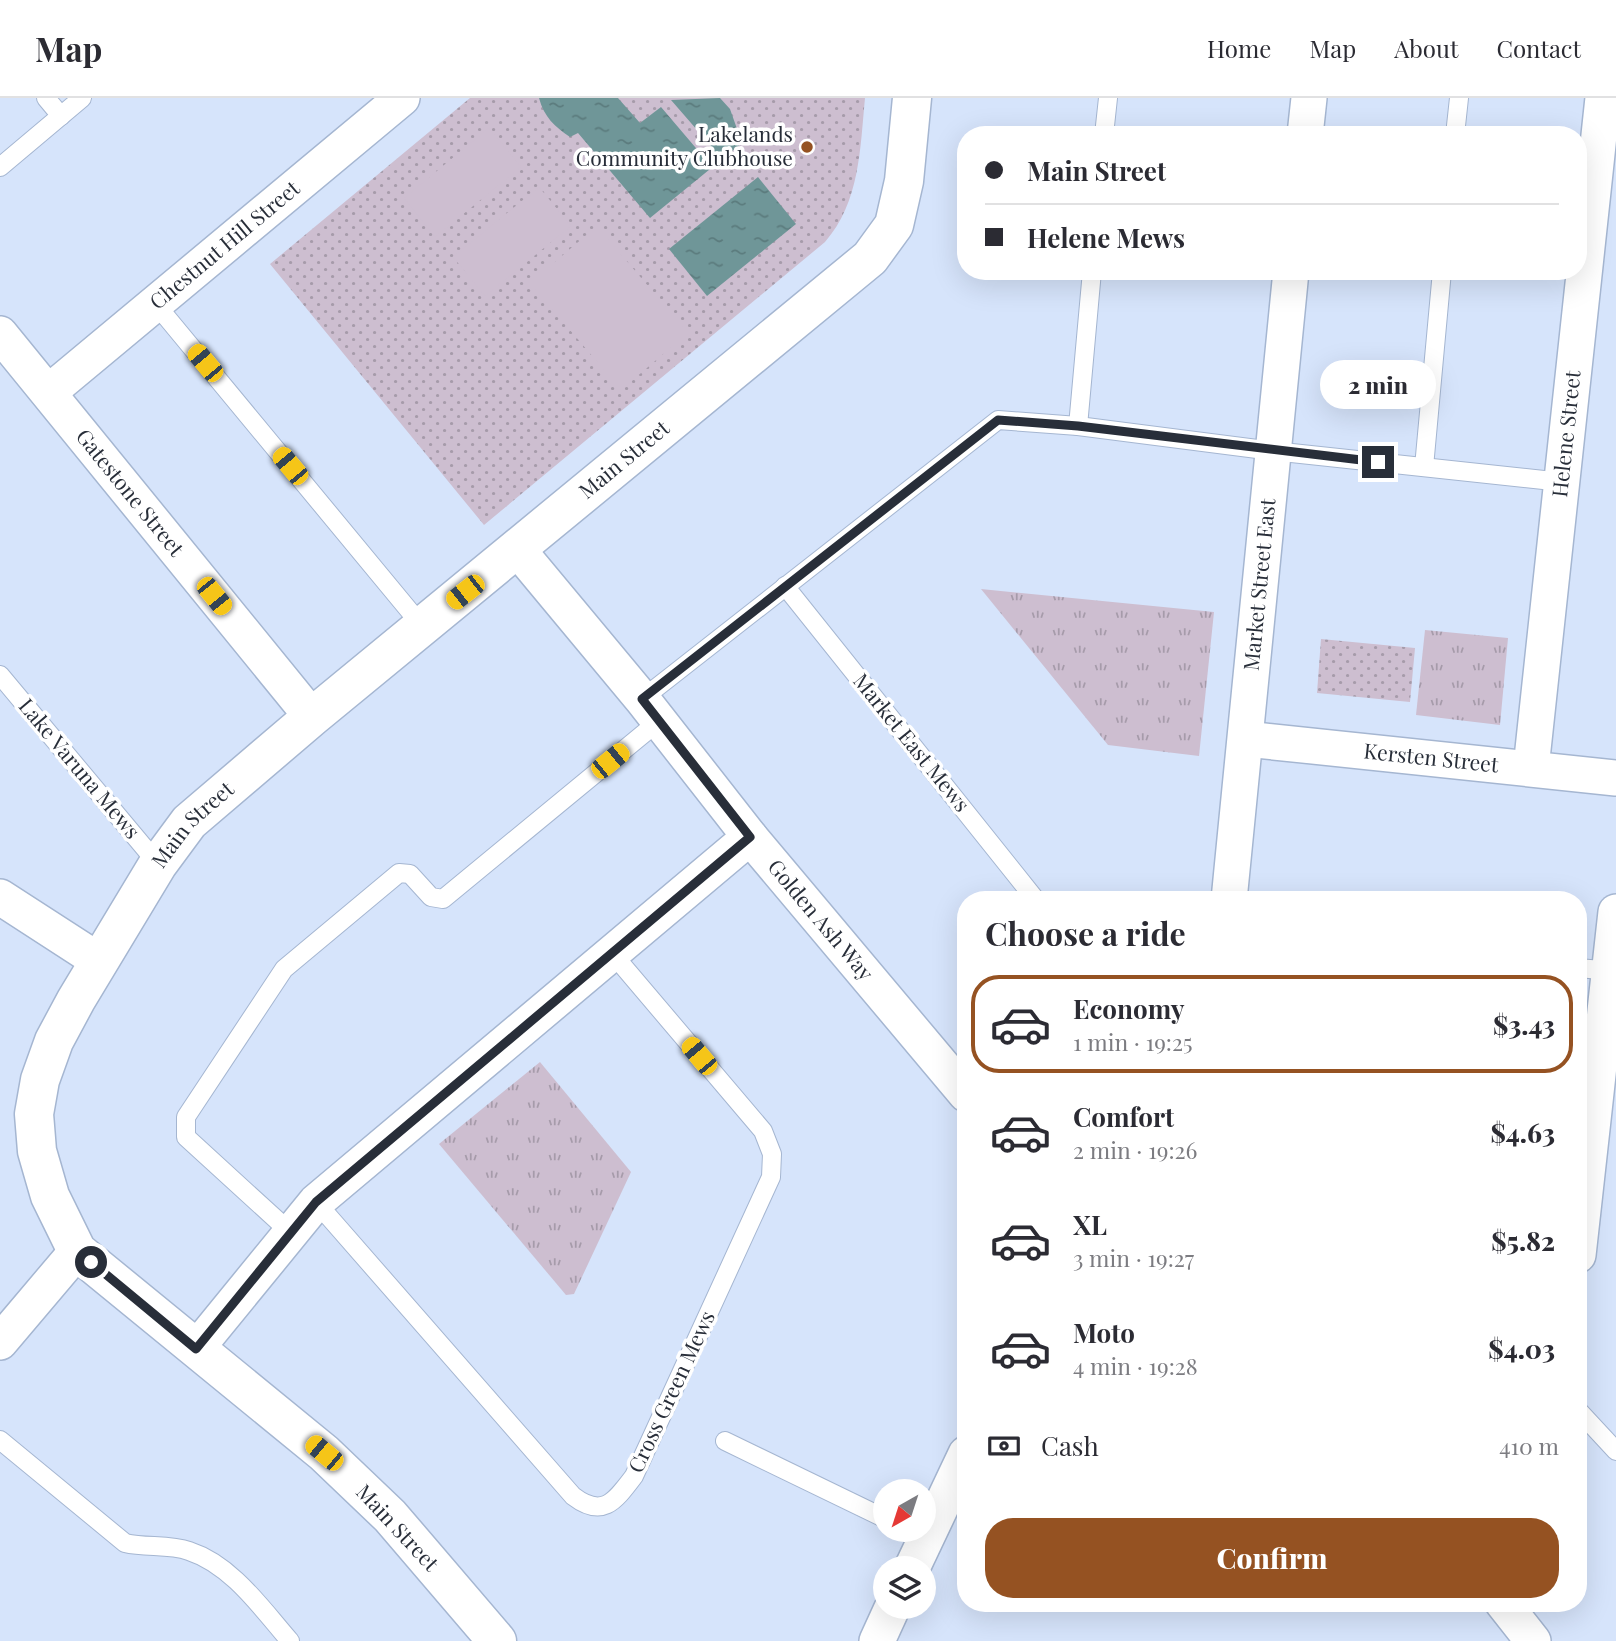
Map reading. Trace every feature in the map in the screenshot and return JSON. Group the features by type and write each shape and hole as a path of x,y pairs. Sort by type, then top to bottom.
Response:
{"street":[{"name":"Chestnut Hill Street","path":"49,392 402,98"},
{"name":"Main Street","path":"497,1641 390,1516 324,1453 77,1251 50,1196 37,1152 34,1114 40,1080 54,1041 99,961 158,864 189,822 422,625 518,550 702,393 870,258 894,225 904,181 912,98"},
{"path":"1306,126 1309,98"},
{"name":"Helene Street","path":"1587,248 1603,98"},
{"name":"Market Street East","path":"1230,891 1290,280"},
{"name":"Helene Street","path":"1531,768 1584,280"},
{"name":"Gatestone Street","path":"0,334 312,717"},
{"name":"Golden Ash Way","path":"518,550 750,837 957,1083"},
{"name":"Kersten Street","path":"1246,739 1616,778"},
{"path":"196,1349 316,1202 750,837"},
{"path":"0,897 99,961"},
{"path":"1587,1148 1602,970 1616,912"},
{"path":"0,1342 77,1251"},
{"path":"915,1545 957,1470"},
{"path":"1510,1612 1533,1641"},
{"path":"877,1641 887,1619"}],"lane":[{"path":"46,98 61,116"},
{"path":"0,167 82,98"},
{"path":"1105,126 1108,98"},
{"path":"1456,126 1459,98"},
{"path":"1078,426 1091,280"},
{"path":"1424,467 1441,280"},
{"path":"155,302 422,625"},
{"path":"290,1232 186,1137 186,1118 284,969 399,873 410,874 430,897 443,899 785,586 998,420 1078,426 1273,451 1562,482"},
{"name":"Market East Mews","path":"785,586 1029,891"},
{"name":"Lake Varuna Mews","path":"0,675 158,864"},
{"name":"Cross Green Mews","path":"316,1202 573,1496 587,1507 602,1507 620,1494 634,1476 771,1177 772,1154 763,1131 612,953"},
{"path":"1587,1420 1616,1451"},
{"path":"0,1440 125,1543 188,1550 215,1563 249,1594 290,1641"},
{"path":"725,1441 873,1513"}],"green space":[{"path":"470,98 865,98 852,192 837,226 825,242 484,525 270,264"},
{"path":"489,128 521,167 435,237 404,198"},
{"path":"539,187 571,226 485,296 453,257"},
{"path":"597,226 688,333 621,390 530,283"},
{"path":"981,589 1214,612 1199,756 1108,745"},
{"path":"1425,630 1508,638 1500,725 1416,715"},
{"path":"1321,639 1415,648 1410,702 1317,693"},
{"path":"540,1062 631,1172 574,1294 566,1295 439,1144"}],"water":[{"path":"539,98 618,98 640,123 661,107 701,154 711,146 671,100 720,98 730,109 742,143 650,218 578,133 570,137 551,121"},
{"path":"758,177 796,224 707,296 669,249"}],"place":[{"name":"Lakelands Community Clubhouse","path":"807,147"}],"route":[{"path":"91,1262 196,1349 316,1202 750,837 642,699 998,420 1078,426 1378,462"}]}
